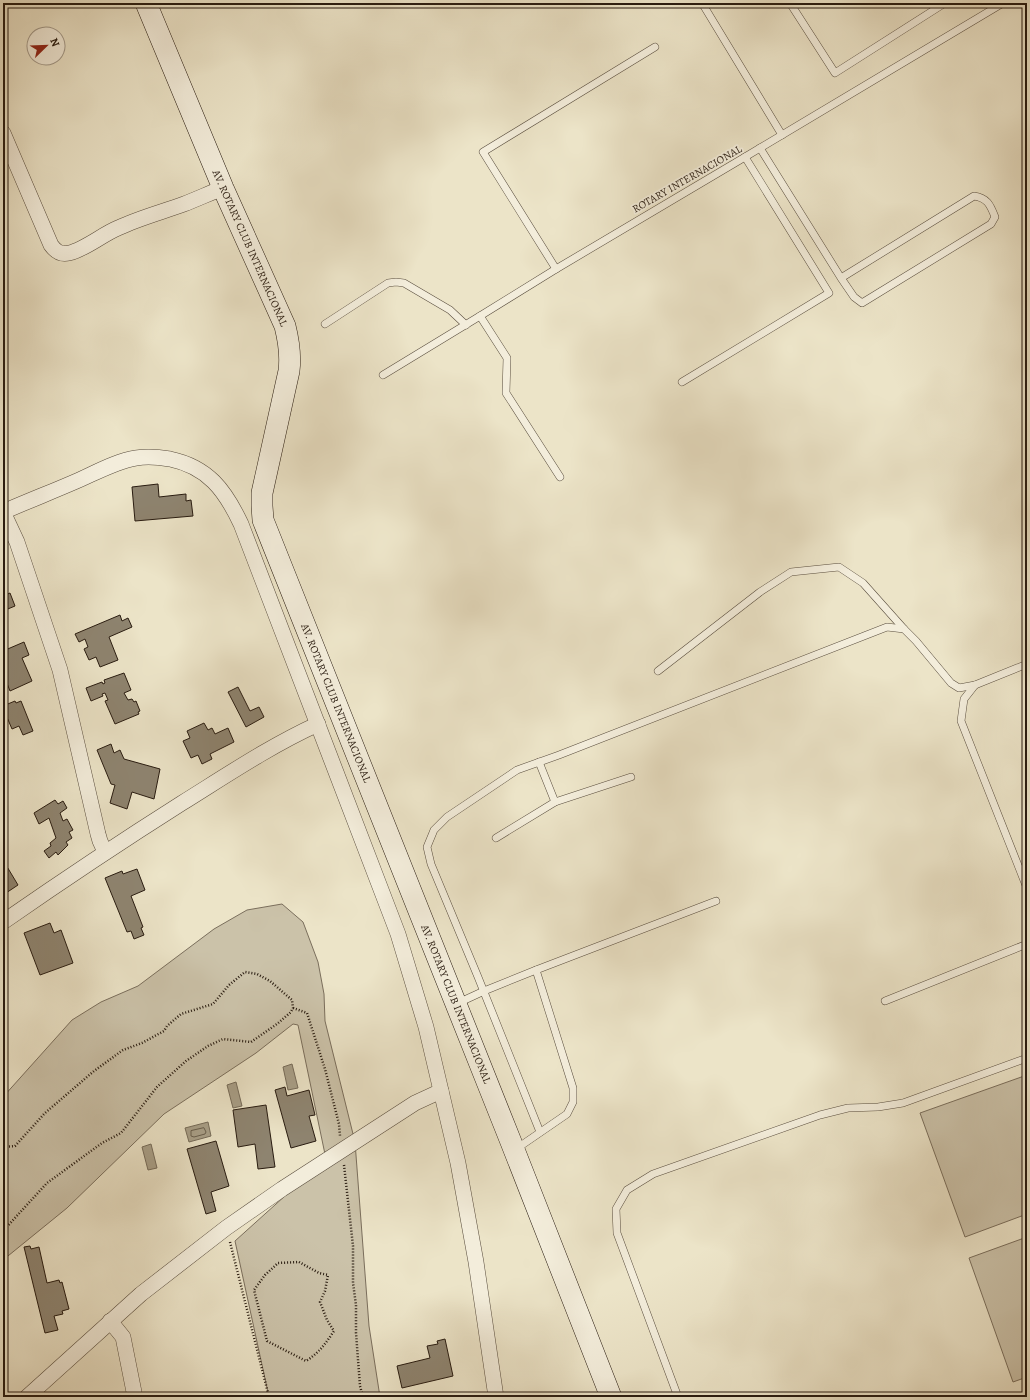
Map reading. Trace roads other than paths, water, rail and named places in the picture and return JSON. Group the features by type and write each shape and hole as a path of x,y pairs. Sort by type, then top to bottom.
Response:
{"main road":[{"name":"AV. ROTARY CLUB INTERNACIONAL","path":"146,3 223,188 285,326 289,340 291,355 289,371 262,493 263,520 611,1397"}],"street":[{"path":"3,133 52,245 59,253 69,253 79,250 124,225 185,204 223,188"},
{"path":"105,852 100,841 60,670 17,542 3,512 113,465 135,458 154,456 191,465 212,479 223,491 233,506 398,934 426,1027 458,1163 469,1220 496,1397"},
{"path":"3,922 105,852 240,766 318,724"},
{"path":"27,1397 147,1289 226,1228 282,1189 415,1103 441,1092"},
{"path":"110,1321 122,1337 135,1397"}],"lane":[{"path":"702,3 782,135"},
{"path":"790,3 835,73 945,3"},
{"name":"ROTARY INTERNACIONAL","path":"383,375 556,269 1003,3"},
{"path":"556,269 482,152 655,47"},
{"path":"760,148 841,278 854,298 862,303 991,224 994,217 992,210 988,202 982,197 974,196 841,278"},
{"path":"682,382 829,293 745,157"},
{"path":"325,324 388,283 396,282 404,283 450,310 466,325"},
{"path":"480,316 507,358 506,393 560,477"},
{"path":"658,671 760,592 791,572 839,567 863,582 916,641 951,684 959,688 975,685 1027,664"},
{"path":"540,1132 484,991 431,864 427,848 434,830 447,817 517,770 887,627 904,629"},
{"path":"975,685 964,699 961,721 1027,888"},
{"path":"539,762 555,802"},
{"path":"496,838 555,802 631,777"},
{"path":"456,1004 536,970 716,901"},
{"path":"885,1001 1027,944"},
{"path":"514,1150 567,1114 573,1102 573,1088 536,970"},
{"path":"678,1397 617,1233 616,1209 627,1190 652,1174 820,1115 848,1108 878,1107 903,1102 1027,1058"}],"water":[{"path":"292,1064 298,1088 288,1090 283,1067"},
{"path":"236,1082 242,1106 233,1108 227,1085"},
{"path":"208,1122 211,1136 189,1142 185,1128"},
{"path":"151,1144 157,1168 148,1170 142,1147"}]}
